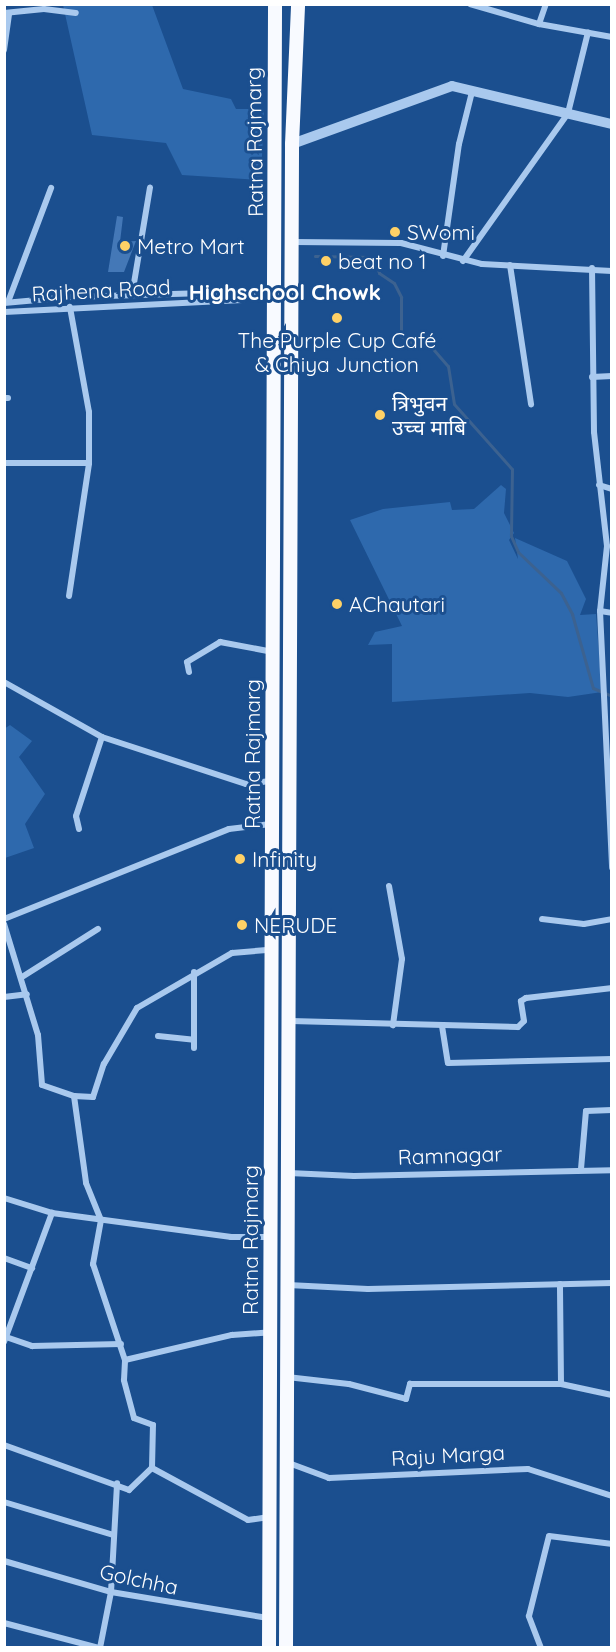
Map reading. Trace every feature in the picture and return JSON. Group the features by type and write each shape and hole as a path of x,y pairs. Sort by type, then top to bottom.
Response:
{"highway":[{"name":"Ratna Rajmarg","path":"268,1647 272,1332 270,950 274,652 274,4"},
{"name":"Ratna Rajmarg","path":"286,1647 291,1021 294,242 292,144 298,4"}],"street":[{"path":"470,4 539,24 612,37"},
{"path":"539,24 546,4"},
{"path":"4,50 7,13 52,7 75,13"},
{"path":"463,261 568,113 588,32"},
{"path":"292,144 452,86 612,124"},
{"path":"443,256 459,144 472,92"},
{"path":"132,295 150,187"},
{"path":"6,303 51,188"},
{"path":"294,242 401,243 463,261 612,271"},
{"path":"510,265 531,404"},
{"path":"592,268 592,377 599,485 607,546 600,611 612,868"},
{"name":"Rajhena Road","path":"6,303 36,299 132,295 241,296"},
{"path":"143,295 143,303"},
{"path":"241,296 274,296"},
{"name":"Rajhena Road","path":"4,312 36,308 241,296"},
{"path":"36,299 36,308"},
{"path":"69,597 89,463 89,412 70,307"},
{"path":"592,377 612,376"},
{"path":"4,464 89,463"},
{"path":"599,485 612,489"},
{"path":"600,611 612,613"},
{"path":"189,672 187,662 220,642 274,652"},
{"path":"4,682 102,737 246,784 273,781"},
{"path":"79,830 76,816 102,737"},
{"path":"4,919 229,829 272,824"},
{"path":"389,886 402,959 393,1025"},
{"path":"542,919 584,924 612,919"},
{"path":"4,924 27,994 42,1085 74,1096 93,1097 104,1064 137,1008 194,972 232,953 270,950"},
{"path":"22,977 98,929"},
{"path":"194,972 194,1048"},
{"path":"291,1021 518,1027 524,1021 521,1001 612,988"},
{"path":"4,997 27,994"},
{"path":"442,1026 448,1063 612,1059"},
{"path":"158,1036 194,1040"},
{"path":"4,1445 117,1482 129,1490 152,1468 153,1425 134,1418 124,1380 125,1360 121,1344 93,1264 101,1220 86,1183 74,1096"},
{"path":"581,1169 586,1111 612,1110"},
{"name":"Ramnagar","path":"290,1173 354,1176 612,1170"},
{"path":"4,1198 52,1213 231,1237 270,1237"},
{"path":"52,1213 5,1340 33,1346 121,1344"},
{"path":"4,1258 32,1268"},
{"path":"288,1285 368,1289 612,1283"},
{"path":"560,1284 561,1384"},
{"path":"125,1360 232,1335 272,1332"},
{"path":"287,1377 349,1384 406,1399 410,1384 561,1384 612,1395"},
{"name":"Raju Marga","path":"286,1462 329,1478 528,1468 612,1496"},
{"path":"152,1468 248,1520 269,1518"},
{"path":"4,1623 99,1647 111,1592 117,1482"},
{"path":"4,1502 113,1535"},
{"path":"541,1647 529,1616 549,1536 612,1544"},
{"name":"Golchha","path":"4,1561 111,1592 268,1618"}],"shaded area":[{"path":"63,5 152,5 183,89 231,99 236,109 264,109 261,180 182,175 166,143 92,135"},
{"path":"501,485 506,489 504,513 514,533 509,540 518,559 515,538 567,561 586,599 580,615 596,614 602,692 568,697 530,693 392,702 392,644 368,645 375,632 402,626 350,520 383,509 450,502 452,510 474,509"},
{"path":"10,725 32,741 19,757 45,794 25,824 34,848 5,858 4,729"}],"building":[{"name":"Metro Mart","path":"117,216 123,217 120,242 136,241 124,272 108,272"}],"waterway":[{"path":"315,256 373,257 379,273 394,283 401,297 401,336 412,343 427,342 448,366 454,404 512,469 511,536 518,552 561,593 572,614 593,688 612,696"}],"place":[{"name":"SWomi","path":"395,232"},
{"name":"Metro Mart","path":"125,246"},
{"name":"beat no 1","path":"326,261"},
{"name":"The Purple Cup Café & Chiya Junction","path":"337,318"},
{"name":"त्रिभुवन उच्च माबि","path":"380,415"},
{"name":"AChautari","path":"337,604"},
{"name":"Infinity","path":"240,859"},
{"name":"NERUDE","path":"242,925"}],"district":[{"name":"Highschool Chowk","path":"285,293"}]}
